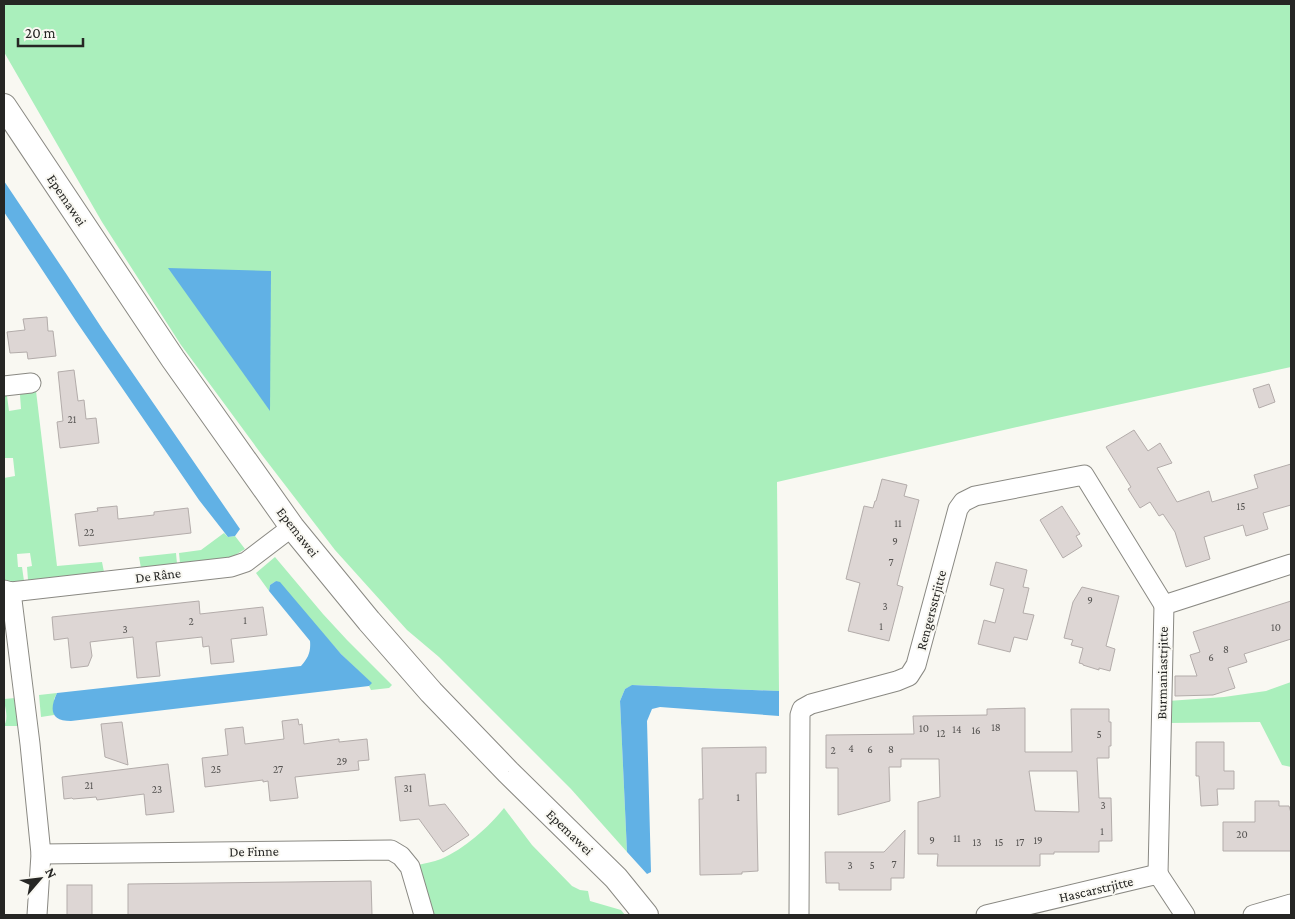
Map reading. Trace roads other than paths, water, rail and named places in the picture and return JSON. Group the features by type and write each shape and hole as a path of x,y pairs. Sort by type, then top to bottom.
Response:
{"street":[{"name":"Epemawei","path":"4,106 173,359 292,527 369,622 431,692 508,772 616,878 646,915"},
{"path":"4,386 31,383"},
{"name":"Rengersstrjitte","path":"799,915 800,715 802,709 811,704 897,681 909,676 916,665 958,509 963,502 975,496 1084,475 1164,605"},
{"name":"De Râne","path":"41,854 26,709 8,591 231,567 246,562 292,527"},
{"path":"1164,605 1291,564"},
{"name":"Burmaniastrjitte","path":"1158,874 1164,605"},
{"name":"De Finne","path":"41,854 391,850 401,856 410,867 424,915"},
{"path":"37,915 41,854"},
{"path":"1158,874 1185,915"},
{"name":"Hascarstrjitte","path":"986,915 1158,874"},
{"path":"1253,915 1291,904"}],"water":[{"path":"4,181 103,330 240,529 235,536 228,537 199,500 4,212"},
{"path":"168,268 271,271 270,411"},
{"path":"276,581 280,582 341,654 372,683 369,686 71,721 56,717 53,705 57,693 301,666 308,655 310,641 269,591 270,585"},
{"path":"632,685 779,691 779,716 660,707 652,709 647,721 651,872 647,874 627,852 620,701 625,689"}]}
